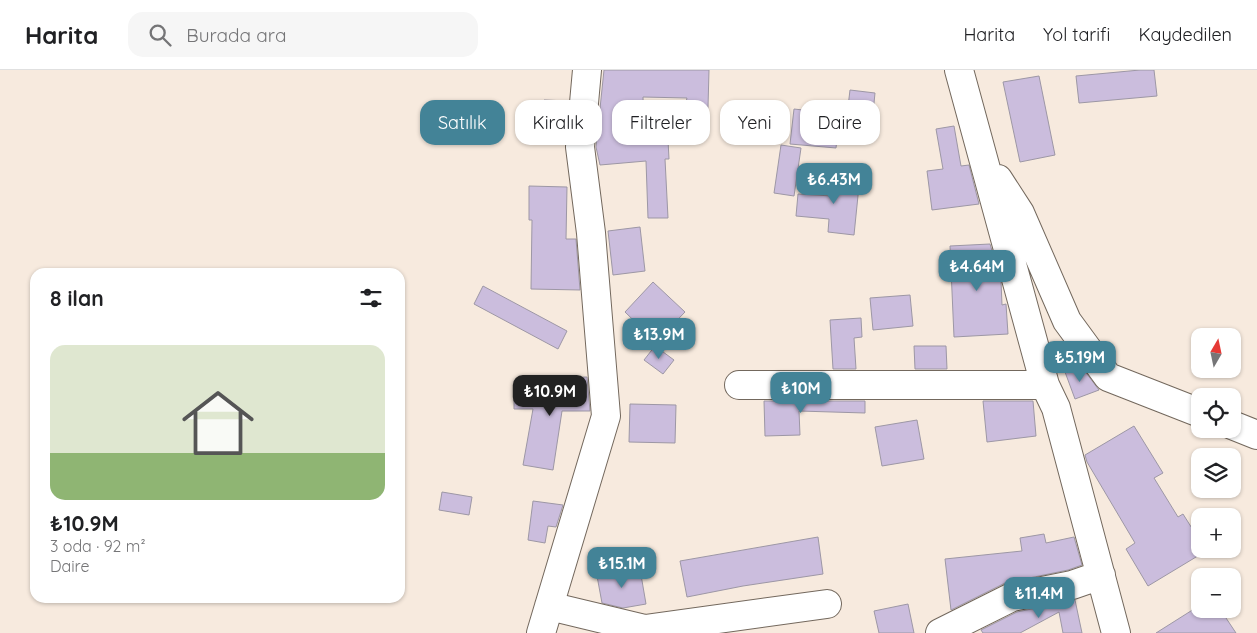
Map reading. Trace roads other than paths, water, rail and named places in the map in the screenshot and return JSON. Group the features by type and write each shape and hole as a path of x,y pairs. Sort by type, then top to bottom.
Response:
{"street":[{"path":"541,633 606,416 591,233 580,147 587,70"},
{"path":"959,70 1045,385 1056,408 1116,633"},
{"path":"983,154 1020,213 1067,321 1108,377 1191,409"},
{"path":"739,384 1045,385"},
{"path":"1241,429 1257,435"},
{"path":"940,633 1012,598 1072,585 1101,575"},
{"path":"549,606 645,629 827,604"}]}
